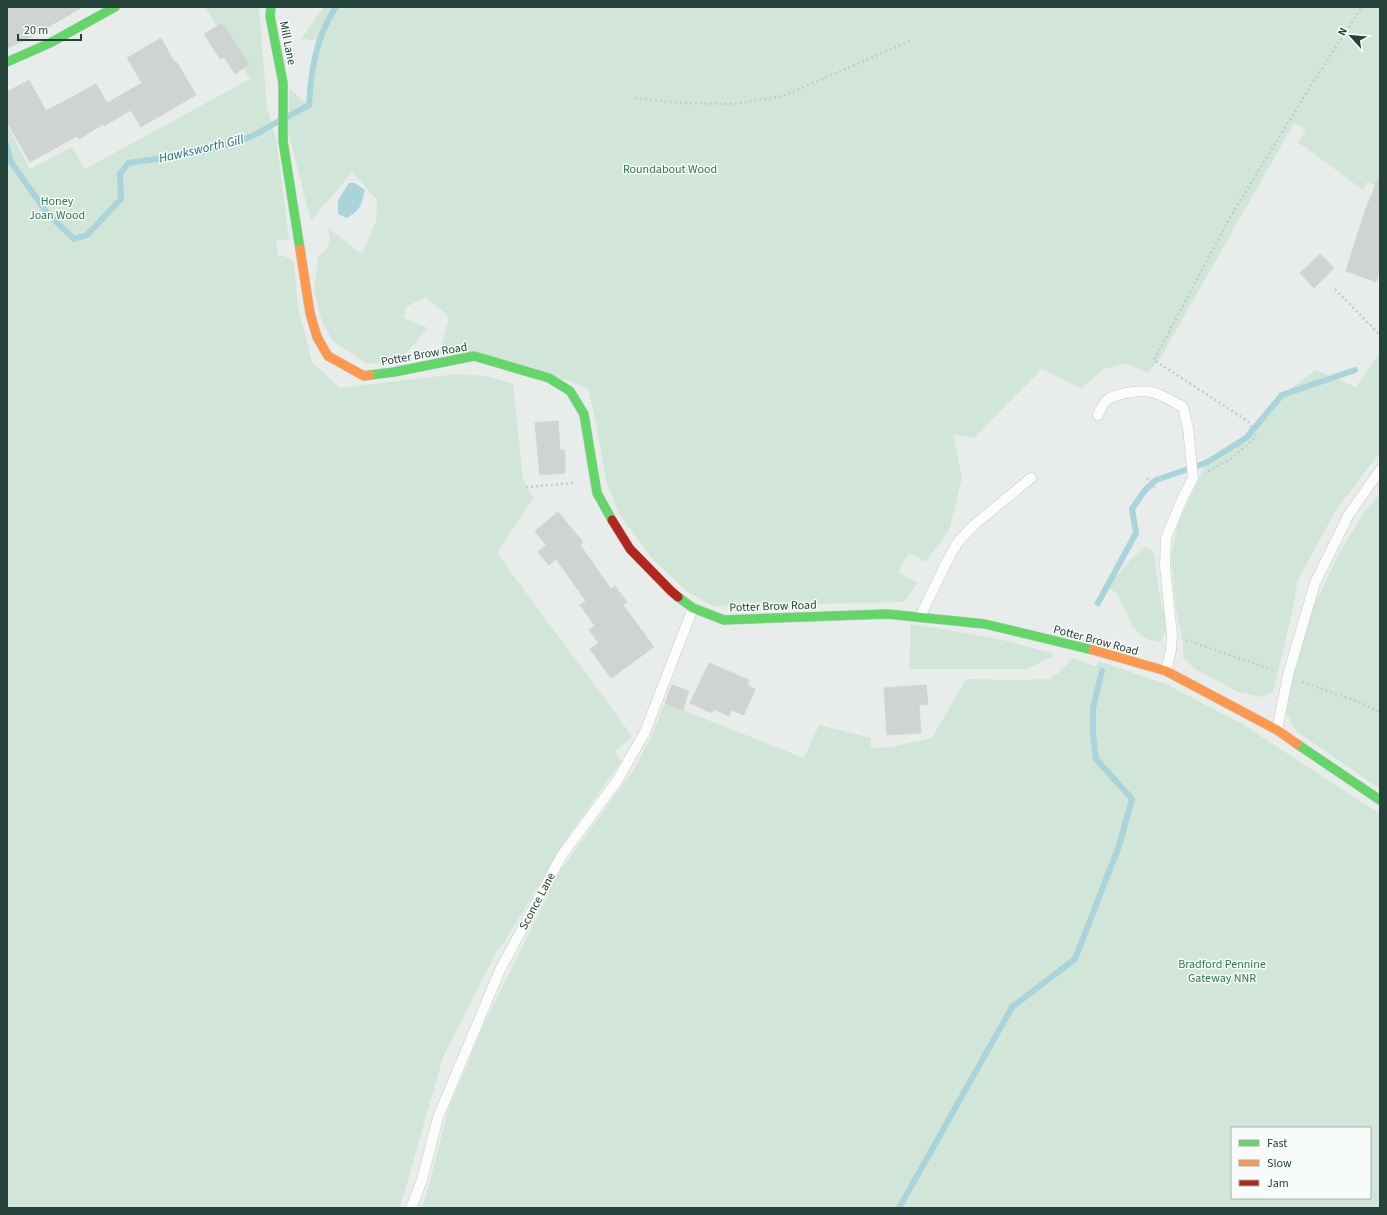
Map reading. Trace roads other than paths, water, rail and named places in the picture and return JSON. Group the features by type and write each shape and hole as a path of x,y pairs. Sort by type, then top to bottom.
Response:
{"street":[{"path":"7,62 50,43 115,7"},
{"name":"Mill Lane","path":"271,7 270,16 283,83 283,141"},
{"name":"Potter Brow Road","path":"283,141 310,313 317,337 328,356 364,376 394,372 474,356 549,378 570,391 584,414 597,493 610,516 630,549 671,591 693,608 724,620 887,614 920,617 985,624 1066,643 1166,671 1277,730 1380,800"}],"lane":[{"path":"1098,415 1105,401 1116,394 1151,392 1163,396 1183,407 1188,428 1193,475 1182,497 1166,538 1165,566 1172,636 1172,650 1166,671"},
{"path":"1277,730 1288,675 1315,583 1348,516 1380,470"},
{"path":"920,617 946,563 958,542 974,525 1031,478"},
{"name":"Sconce Lane","path":"411,1208 422,1180 438,1117 500,970 562,855 617,781 645,732 693,608"}],"water":[{"path":"349,183 355,183 365,190 360,207 347,218 338,214 338,200"}],"waterway":[{"name":"Hawksworth Gill","path":"287,117 309,105 311,79 319,42 329,18 336,7"},
{"name":"Hawksworth Gill","path":"7,146 11,162 47,213 74,239 87,235 121,199 120,174 128,163 207,150 238,142 279,121"},
{"path":"1098,603 1136,533 1132,509 1145,490 1156,480 1206,463 1246,438 1282,395 1355,370"},
{"path":"899,1208 1012,1007 1075,959 1119,846 1132,799 1096,759 1093,735 1093,708 1102,671"}],"park label":[{"name":"Roundabout Wood","path":"670,169"},
{"name":"Honey Joan Wood","path":"57,208"},
{"name":"Bradford Pennine Gateway NNR","path":"1222,971"}]}
